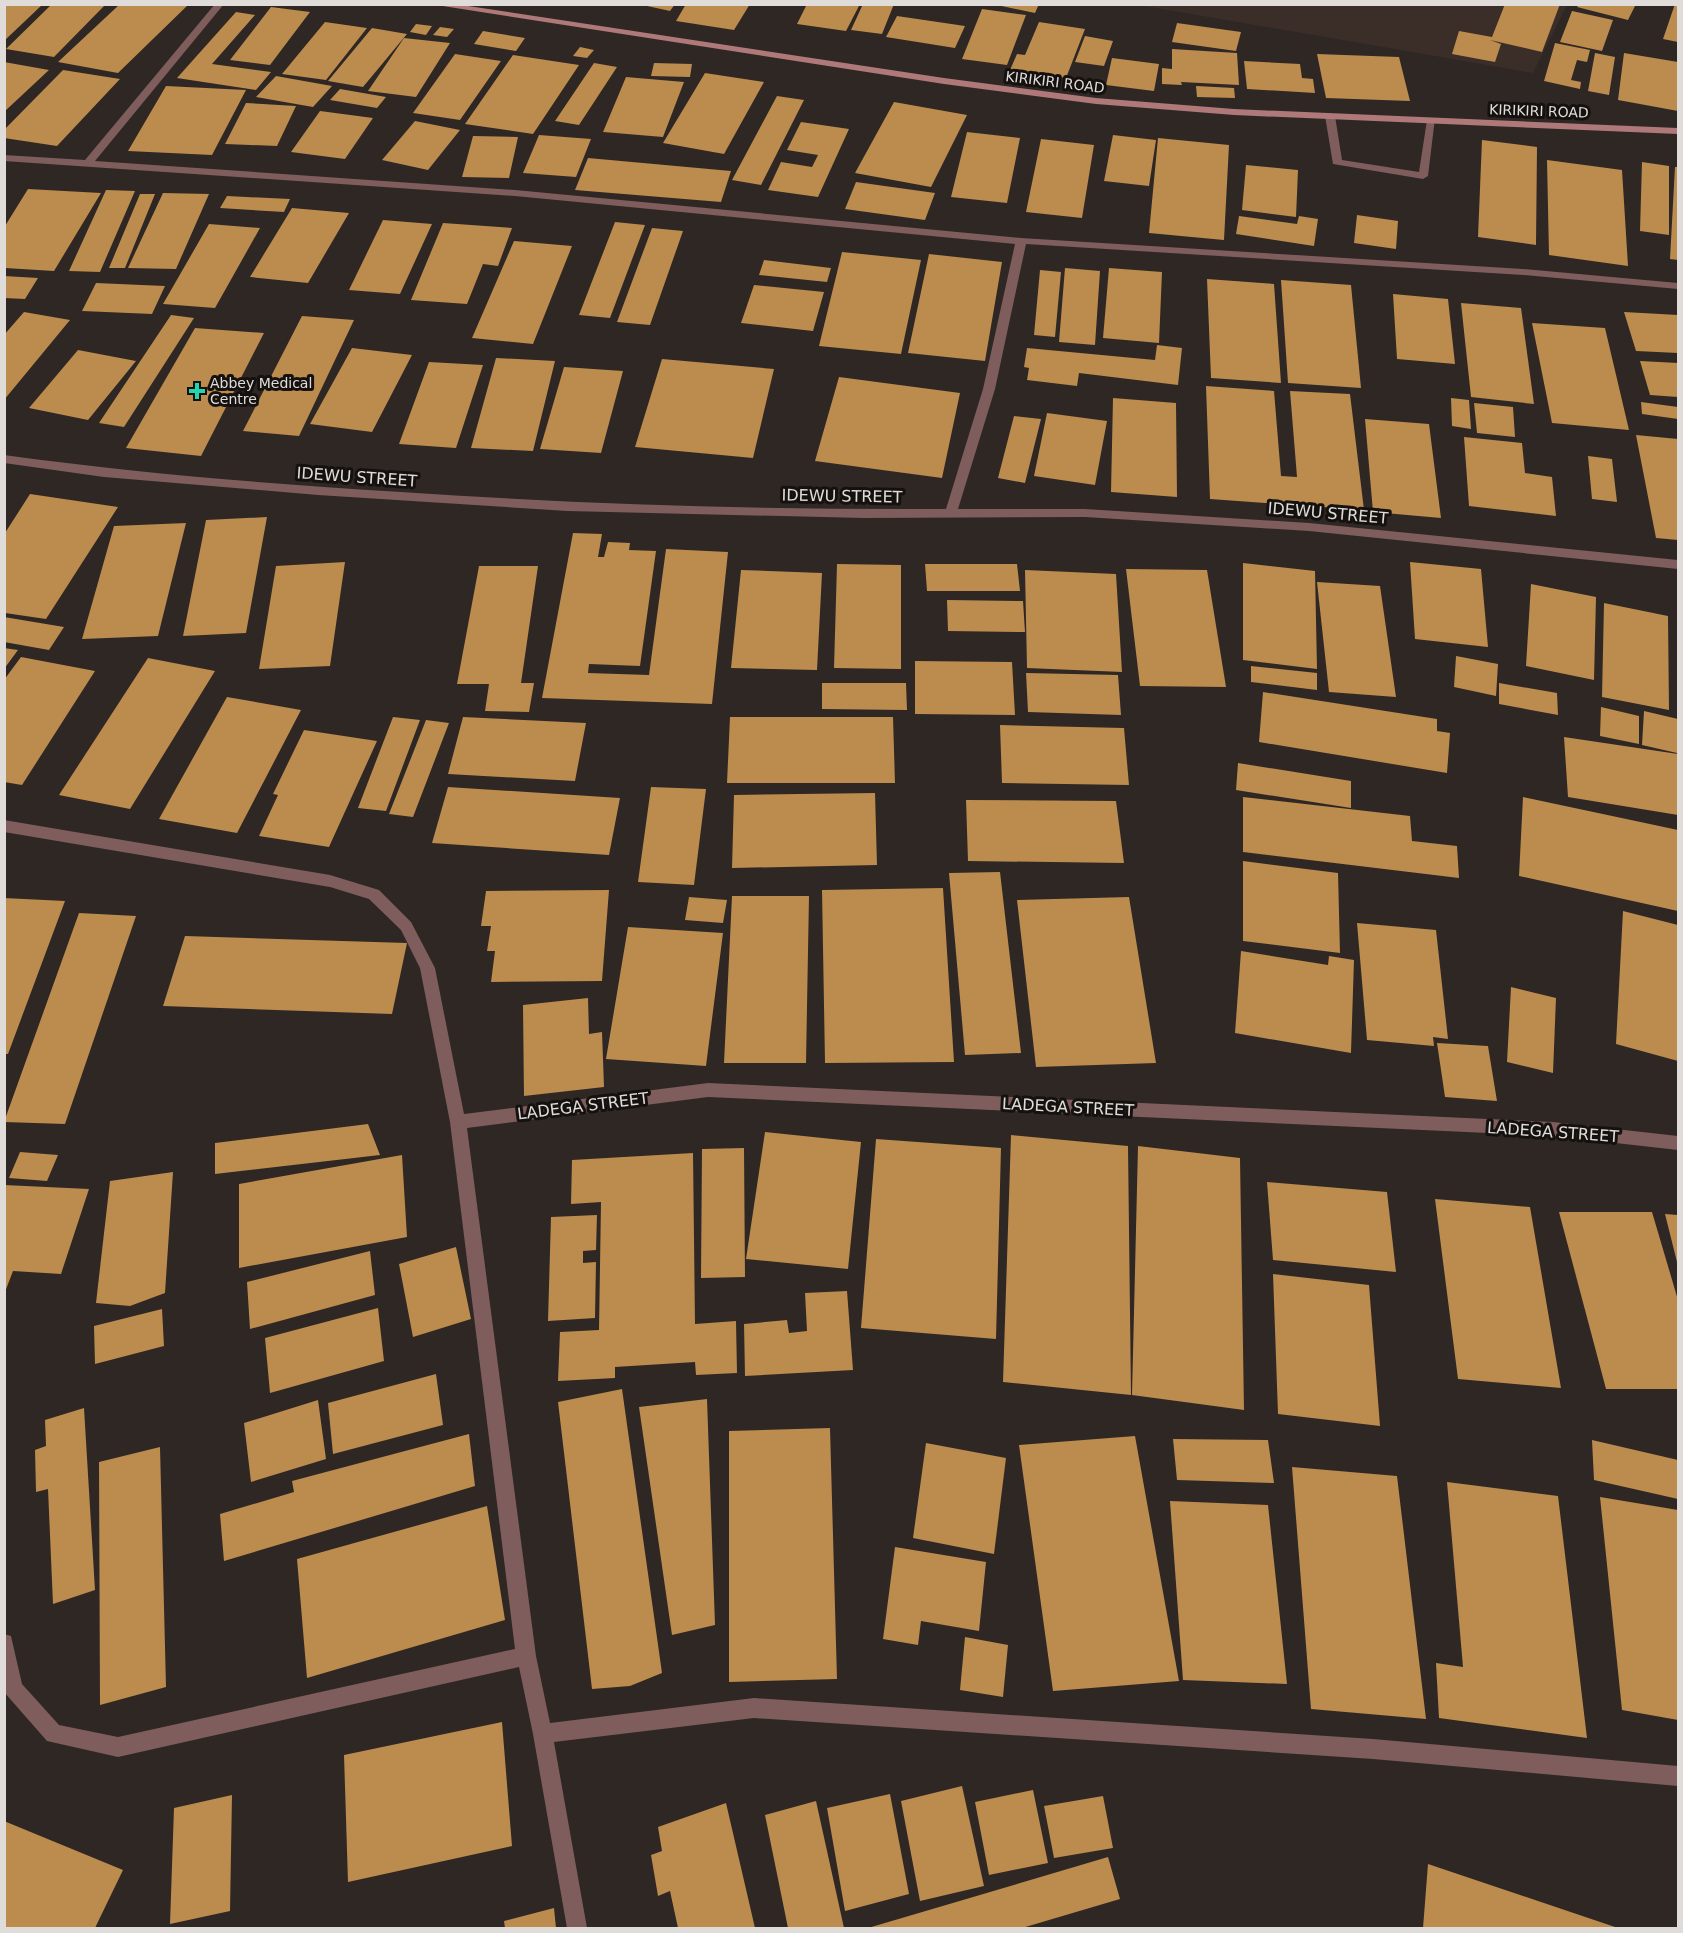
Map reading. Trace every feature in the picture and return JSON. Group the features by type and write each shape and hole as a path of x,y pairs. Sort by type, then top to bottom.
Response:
{"main road":[{"name":"KIRIKIRI ROAD","path":"434,4 909,76 1096,101 1234,112 1678,130"}],"street":[{"path":"87,164 220,4"},
{"path":"1330,116 1337,162 1424,176 1432,120"},
{"path":"4,158 515,193 1021,241 1523,272 1678,285"},
{"path":"951,513 989,389 1021,241"},
{"name":"IDEWU STREET","path":"4,459 116,474 318,491 567,507 1085,513 1309,527 1678,565"},
{"path":"4,826 330,881 374,894 406,926 427,968 458,1122 526,1656 543,1734 577,1929"},
{"name":"LADEGA STREET","path":"458,1122 708,1090 1553,1130 1678,1143"},
{"path":"4,1643 13,1689 54,1734 118,1747 526,1656"},
{"path":"543,1734 754,1708 1361,1748 1678,1776"}],"shaded area":[{"path":"1139,5 1567,5 1533,73"}],"building":[{"path":"4,4 43,4 4,41"},
{"path":"52,4 106,4 54,57 6,49"},
{"path":"120,4 189,4 118,73 58,62"},
{"path":"638,4 675,4 670,11"},
{"path":"686,4 750,4 734,30 676,21"},
{"path":"807,4 860,4 846,31 797,24"},
{"path":"863,4 894,4 882,34 851,30"},
{"path":"992,4 1039,4 1035,13"},
{"path":"1505,4 1560,4 1542,52 1490,40 1501,44 1495,62 1452,54 1459,31 1492,37"},
{"path":"1579,4 1636,4 1628,20 1577,7"},
{"path":"1675,4 1678,4 1678,42 1663,39"},
{"path":"271,7 310,12 270,65 230,60"},
{"path":"982,9 1026,15 1007,65 962,59"},
{"path":"1572,11 1613,20 1602,51 1560,42"},
{"path":"236,12 255,15 212,64 271,72 256,90 177,78"},
{"path":"897,16 965,26 955,48 886,37"},
{"path":"325,22 367,28 326,80 282,74"},
{"path":"1039,22 1085,29 1066,78 1010,70 1017,54 1025,55"},
{"path":"1177,23 1241,32 1236,51 1172,42"},
{"path":"416,24 432,26 426,35 410,32"},
{"path":"440,27 454,29 447,37 433,35"},
{"path":"372,28 407,34 363,87 328,81"},
{"path":"483,31 525,38 516,51 474,44"},
{"path":"1085,36 1113,41 1104,66 1075,62"},
{"path":"404,38 450,43 416,97 368,91"},
{"path":"1555,43 1590,50 1587,62 1577,60 1571,80 1581,82 1580,89 1544,81"},
{"path":"580,47 594,50 587,58 573,56"},
{"path":"1172,49 1237,53 1239,85 1181,82 1182,85 1162,84 1162,68 1172,69"},
{"path":"1595,53 1615,57 1609,95 1588,91"},
{"path":"1624,53 1678,62 1678,111 1618,100"},
{"path":"455,54 501,61 460,120 413,113"},
{"path":"1317,54 1399,57 1410,101 1326,98"},
{"path":"513,55 579,65 533,134 465,124"},
{"path":"1112,58 1159,64 1154,91 1106,85"},
{"path":"1244,61 1300,64 1302,78 1313,79 1315,93 1247,89"},
{"path":"4,62 49,70 4,112"},
{"path":"594,63 617,67 579,125 555,121"},
{"path":"654,63 692,64 690,77 651,76"},
{"path":"63,70 120,79 57,146 4,138 4,130"},
{"path":"705,73 764,82 724,154 663,143"},
{"path":"276,76 332,86 313,107 256,97"},
{"path":"626,77 684,82 663,137 603,132"},
{"path":"166,86 246,90 212,155 128,151"},
{"path":"1196,86 1234,88 1235,98 1197,97"},
{"path":"340,89 386,97 377,108 330,100"},
{"path":"777,96 804,100 761,185 732,180"},
{"path":"894,102 967,115 931,187 855,173"},
{"path":"246,103 296,106 277,146 225,144"},
{"path":"320,111 373,118 345,159 291,152"},
{"path":"415,121 460,130 428,170 382,160"},
{"path":"801,122 849,129 818,197 768,190 781,162 812,167 818,155 787,150"},
{"path":"967,132 1020,138 1007,203 951,197"},
{"path":"539,135 591,139 576,177 523,173"},
{"path":"1113,135 1156,140 1149,186 1104,181"},
{"path":"473,136 518,137 509,178 462,177"},
{"path":"1158,138 1229,145 1224,240 1149,233"},
{"path":"1041,139 1094,145 1082,218 1026,212"},
{"path":"1482,140 1537,147 1536,245 1478,237"},
{"path":"588,158 731,171 721,202 575,190"},
{"path":"1547,160 1622,170 1628,266 1549,255"},
{"path":"1642,162 1669,166 1669,235 1640,231"},
{"path":"1246,165 1298,170 1296,217 1242,210"},
{"path":"1675,167 1678,167 1678,260 1670,259"},
{"path":"856,182 935,193 925,220 845,209"},
{"path":"28,189 101,193 54,271 5,268 5,226"},
{"path":"106,190 135,191 100,272 69,271"},
{"path":"163,193 209,194 176,269 128,268"},
{"path":"140,194 155,194 125,268 109,268"},
{"path":"227,196 290,199 284,212 220,208"},
{"path":"292,208 349,213 308,283 250,277"},
{"path":"1357,215 1398,221 1396,249 1354,243"},
{"path":"1239,216 1297,224 1299,216 1318,219 1314,246 1236,234"},
{"path":"383,220 432,224 400,294 349,290"},
{"path":"615,222 645,225 610,318 579,315"},
{"path":"443,223 512,228 498,266 483,264 467,304 411,300"},
{"path":"209,224 260,228 215,308 163,304"},
{"path":"652,228 683,231 650,325 617,322"},
{"path":"514,241 572,246 533,344 472,338"},
{"path":"842,252 921,260 901,354 819,346"},
{"path":"929,254 1002,262 985,361 908,353"},
{"path":"764,260 831,268 827,282 759,275"},
{"path":"1065,268 1100,271 1095,345 1059,342"},
{"path":"1109,268 1162,272 1159,343 1103,338"},
{"path":"1040,270 1061,272 1055,337 1034,335"},
{"path":"4,276 38,278 25,299 4,298"},
{"path":"1207,279 1274,284 1281,383 1211,378"},
{"path":"1281,280 1351,285 1361,388 1288,383"},
{"path":"96,283 165,286 152,314 82,311"},
{"path":"754,285 824,292 813,331 741,323"},
{"path":"1393,294 1448,299 1455,364 1397,359"},
{"path":"1461,303 1521,308 1534,404 1471,397"},
{"path":"24,312 70,320 4,400 4,335"},
{"path":"1624,312 1678,315 1678,353 1636,351"},
{"path":"171,315 194,318 124,427 99,423"},
{"path":"302,316 354,320 299,436 243,431"},
{"path":"1532,323 1605,328 1629,430 1552,423"},
{"name":"Abbey Medical Centre","path":"195,328 264,333 201,456 126,448"},
{"path":"1157,345 1182,348 1178,385 1079,373 1077,386 1027,380 1029,368 1024,367 1027,348 1155,360"},
{"path":"352,348 412,355 372,432 310,424"},
{"path":"78,350 136,361 88,420 29,408"},
{"path":"496,358 555,361 533,451 471,448"},
{"path":"662,359 774,369 753,458 635,447"},
{"path":"1640,361 1678,363 1678,397 1650,395"},
{"path":"429,362 483,365 456,448 399,444"},
{"path":"564,367 623,371 601,453 540,449"},
{"path":"839,377 960,393 942,478 815,461"},
{"path":"1206,386 1274,391 1281,476 1297,477 1290,391 1350,394 1364,510 1210,499"},
{"path":"1113,398 1176,403 1177,497 1111,492"},
{"path":"1451,398 1469,400 1471,429 1452,426"},
{"path":"1641,402 1678,407 1678,419 1642,414"},
{"path":"1474,403 1513,407 1515,437 1477,433"},
{"path":"1047,413 1107,421 1095,485 1034,476"},
{"path":"1014,416 1041,419 1025,483 998,478"},
{"path":"1365,419 1429,424 1441,518 1373,512"},
{"path":"1636,435 1678,439 1678,540 1656,538"},
{"path":"1464,437 1522,443 1525,473 1552,477 1556,516 1469,506"},
{"path":"1588,456 1612,459 1617,502 1592,499"},
{"path":"30,494 118,507 46,619 5,613 5,533"},
{"path":"267,517 246,633 183,636 206,520"},
{"path":"186,523 158,636 82,639 114,526"},
{"path":"573,533 602,534 598,557 604,557 608,542 630,543 629,550 656,551 640,666 589,664 588,673 649,675 666,549 728,552 712,704 542,698"},
{"path":"345,562 330,666 259,669 276,566"},
{"path":"1410,562 1481,569 1488,647 1415,639"},
{"path":"1243,563 1315,571 1317,669 1243,660"},
{"path":"837,564 901,565 901,669 834,668"},
{"path":"925,564 1017,564 1020,591 927,591"},
{"path":"479,566 538,566 521,683 534,683 529,712 485,711 489,684 457,684"},
{"path":"1126,569 1207,570 1226,687 1140,686"},
{"path":"741,570 822,573 817,670 731,668"},
{"path":"1025,570 1116,574 1122,672 1027,668"},
{"path":"1317,582 1380,586 1396,697 1329,692"},
{"path":"1531,584 1596,597 1594,680 1526,666"},
{"path":"947,600 1023,601 1025,632 948,631"},
{"path":"1604,603 1668,616 1669,710 1602,697"},
{"path":"4,617 64,627 49,650 4,642"},
{"path":"4,648 18,650 4,669"},
{"path":"1456,656 1498,664 1496,696 1454,687"},
{"path":"21,657 95,671 22,785 4,782 4,680"},
{"path":"148,658 215,671 130,809 59,795"},
{"path":"915,661 1012,662 1015,715 915,714"},
{"path":"1251,666 1317,673 1317,690 1251,682"},
{"path":"1026,673 1118,675 1121,715 1028,712"},
{"path":"822,683 906,683 907,710 822,709"},
{"path":"1499,683 1557,693 1558,715 1499,704"},
{"path":"1263,692 1437,719 1437,731 1450,733 1447,773 1259,742"},
{"path":"227,697 301,710 237,833 159,819"},
{"path":"1601,707 1639,716 1639,744 1600,736"},
{"path":"1644,711 1678,719 1677,753 1642,745"},
{"path":"393,717 420,720 386,811 358,808"},
{"path":"463,717 586,723 575,781 448,774"},
{"path":"730,717 893,717 895,783 727,783"},
{"path":"426,720 449,723 413,817 389,814"},
{"path":"1000,725 1124,728 1129,785 1002,783"},
{"path":"304,730 377,741 329,847 259,836 278,795 273,794"},
{"path":"1564,737 1678,754 1678,815 1568,797"},
{"path":"1238,763 1351,781 1351,808 1236,790"},
{"path":"448,787 620,798 609,855 432,843"},
{"path":"651,787 706,789 694,885 638,882"},
{"path":"875,793 877,865 732,868 734,795"},
{"path":"1243,797 1410,816 1412,841 1457,846 1459,878 1243,852"},
{"path":"1523,797 1678,830 1678,911 1519,876"},
{"path":"966,800 1116,801 1124,863 968,861"},
{"path":"1243,861 1338,873 1340,953 1243,941"},
{"path":"1000,872 1021,1053 965,1055 949,873"},
{"path":"943,888 954,1062 825,1063 822,890"},
{"path":"609,890 602,981 491,982 495,951 487,951 491,926 481,926 486,891"},
{"path":"732,896 809,896 806,1063 724,1063"},
{"path":"689,897 727,900 723,923 685,920"},
{"path":"1129,897 1156,1063 1036,1067 1017,900"},
{"path":"4,898 65,901 8,1054 4,1054"},
{"path":"1623,911 1678,925 1678,1061 1616,1044"},
{"path":"79,913 136,916 65,1124 4,1122"},
{"path":"1357,923 1436,930 1448,1039 1433,1037 1434,1046 1367,1040"},
{"path":"628,927 723,933 706,1066 606,1059"},
{"path":"185,936 407,943 392,1014 163,1006"},
{"path":"1241,951 1328,965 1329,956 1354,960 1351,1053 1235,1033"},
{"path":"1511,987 1556,998 1553,1073 1507,1062"},
{"path":"588,998 589,1034 602,1032 604,1087 524,1096 523,1005"},
{"path":"1437,1043 1488,1046 1497,1101 1445,1097"},
{"path":"368,1124 380,1155 215,1174 215,1143"},
{"path":"765,1132 861,1142 848,1269 746,1259"},
{"path":"1011,1135 1128,1146 1131,1395 1003,1382"},
{"path":"876,1139 1001,1148 996,1339 861,1328"},
{"path":"1138,1146 1240,1158 1244,1410 1132,1395"},
{"path":"744,1148 745,1277 701,1278 702,1149"},
{"path":"20,1152 58,1155 47,1181 9,1178"},
{"path":"693,1153 695,1324 736,1321 737,1373 696,1375 695,1362 615,1367 615,1378 558,1381 560,1332 599,1330 601,1202 571,1204 572,1160"},
{"path":"402,1155 407,1237 239,1268 239,1184"},
{"path":"173,1172 165,1293 130,1306 96,1303 110,1181"},
{"path":"1267,1182 1387,1192 1396,1272 1273,1260"},
{"path":"4,1185 89,1189 61,1274 13,1271 5,1292"},
{"path":"1435,1199 1530,1207 1561,1388 1458,1379"},
{"path":"1559,1212 1652,1212 1678,1300 1678,1389 1606,1389"},
{"path":"1665,1214 1678,1215 1678,1266"},
{"path":"597,1215 596,1250 583,1251 583,1263 596,1262 595,1318 548,1321 551,1217"},
{"path":"456,1247 471,1319 413,1337 399,1264"},
{"path":"370,1251 375,1295 250,1329 247,1282"},
{"path":"1273,1274 1369,1285 1380,1426 1278,1414"},
{"path":"847,1291 853,1370 745,1376 744,1324 787,1320 789,1333 807,1331 805,1293"},
{"path":"378,1308 384,1361 270,1393 265,1338"},
{"path":"162,1309 164,1346 95,1364 94,1326"},
{"path":"436,1374 443,1425 333,1454 328,1403"},
{"path":"622,1389 662,1673 630,1686 592,1689 558,1402"},
{"path":"707,1399 715,1625 672,1635 639,1407"},
{"path":"318,1400 326,1459 251,1482 244,1423"},
{"path":"84,1408 95,1590 53,1604 48,1489 36,1492 35,1450 46,1446 45,1420"},
{"path":"830,1428 837,1679 729,1682 729,1431"},
{"path":"469,1434 475,1486 224,1561 220,1514 294,1492 292,1481"},
{"path":"1135,1436 1179,1681 1053,1691 1019,1445"},
{"path":"1173,1439 1268,1440 1274,1483 1177,1480"},
{"path":"1592,1440 1678,1460 1678,1499 1594,1480"},
{"path":"926,1443 1006,1458 994,1554 913,1538"},
{"path":"160,1447 166,1687 100,1705 99,1462"},
{"path":"1292,1467 1397,1476 1426,1719 1311,1709"},
{"path":"1447,1482 1558,1496 1587,1738 1439,1718 1436,1663 1463,1667"},
{"path":"1600,1497 1678,1510 1678,1720 1622,1710"},
{"path":"1170,1501 1268,1505 1287,1684 1183,1680"},
{"path":"487,1506 505,1620 307,1678 297,1559"},
{"path":"895,1547 986,1562 979,1631 921,1621 918,1645 883,1639"},
{"path":"965,1637 1008,1645 1003,1697 960,1690"},
{"path":"502,1722 512,1846 348,1882 344,1755"},
{"path":"962,1786 984,1886 920,1901 901,1801"},
{"path":"1033,1790 1048,1863 989,1875 975,1802"},
{"path":"890,1794 909,1894 845,1911 827,1808"},
{"path":"232,1795 230,1911 170,1924 174,1808"},
{"path":"1103,1796 1113,1848 1054,1858 1044,1806"},
{"path":"816,1801 844,1928 788,1928 765,1815"},
{"path":"726,1803 755,1928 678,1928 670,1891 658,1896 651,1855 662,1851 658,1827"},
{"path":"4,1821 123,1870 95,1928 4,1928"},
{"path":"1108,1857 1120,1899 1022,1928 868,1928"},
{"path":"1428,1864 1618,1928 1423,1928"},
{"path":"554,1908 556,1928 505,1928 504,1921"}],"place":[{"name":"Abbey Medical Centre","path":"197,391"}]}
